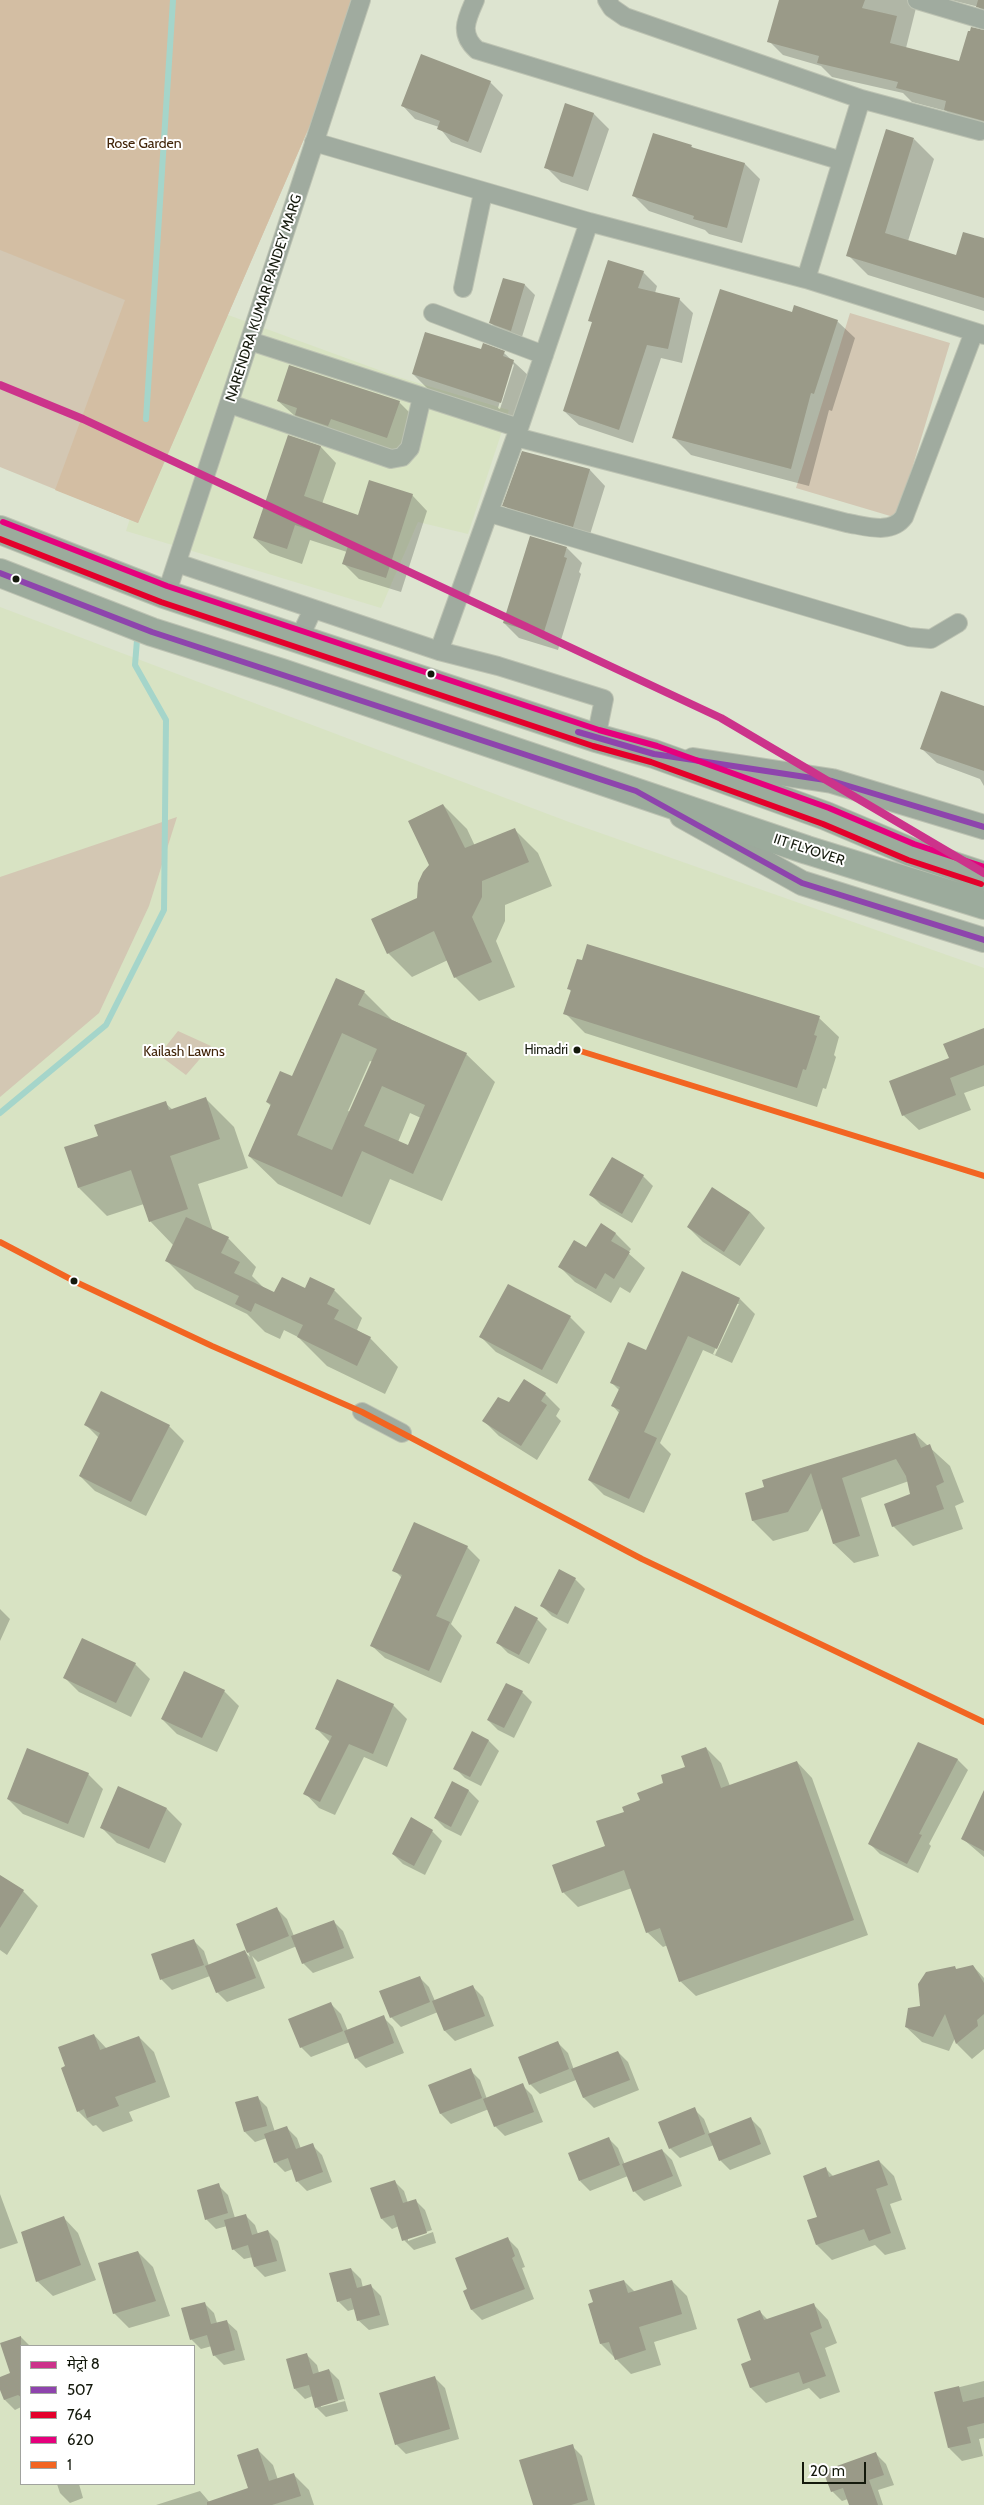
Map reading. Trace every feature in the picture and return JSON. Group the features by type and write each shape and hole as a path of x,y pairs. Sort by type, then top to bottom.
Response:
{"main road":[{"path":"0,530 164,594 596,738 654,754 826,816 911,852 984,876"},
{"name":"IIT FLYOVER","path":"0,572 152,632 282,673 897,878 984,905"}],"street":[{"name":"NARENDRA KUMAR PANDEY MARG","path":"164,594 177,563 230,404 361,0"},
{"path":"475,0 467,18 465,31 468,42 477,50 842,161"},
{"path":"607,0 612,8 625,17 861,99 980,130"},
{"path":"917,0 984,20"},
{"path":"806,279 861,99"},
{"path":"250,341 422,397 518,432 847,523 878,528 893,526 904,516 979,334 806,279 483,193 314,142"},
{"path":"463,288 483,193"},
{"path":"439,651 490,513 589,222"},
{"path":"433,313 544,355"},
{"path":"230,404 391,459 402,457 410,448 422,397"},
{"path":"490,513 909,637 931,638 958,623"},
{"path":"177,563 439,651 498,666 604,699 596,738"},
{"path":"299,639 313,609"},
{"path":"654,754 832,781 984,827"},
{"path":"636,791 802,883 984,940"},
{"path":"362,1412 402,1433"}],"shaded area":[{"path":"198,304 398,377 509,410 468,534 418,522 381,608 126,531"},
{"path":"0,607 569,822 984,968 984,2505 0,2505"}],"green space":[{"name":"Rose Garden","path":"0,0 364,0 138,523 0,467"},
{"name":"Rose Garden","path":"0,0 364,0 138,523 55,490 125,300 0,250"},
{"path":"850,313 950,343 897,518 796,488"},
{"path":"177,817 149,906 99,1013 0,1097 0,877"},
{"name":"Kailash Lawns","path":"178,1031 211,1046 186,1075 159,1055"}],"building":[{"path":"779,0 865,0 862,8 897,16 890,43 959,61 971,27 984,30 984,121 944,110 946,101 896,88 898,82 817,63 819,56 767,42"},
{"path":"978,0 984,0 984,9 976,7"},
{"path":"421,54 491,81 468,142 437,129 440,121 401,106"},
{"path":"565,103 594,113 573,177 544,168"},
{"path":"886,129 914,138 885,233 956,255 963,232 984,238 984,298 846,256"},
{"path":"653,133 692,145 691,147 745,163 727,228 693,219 694,216 632,196"},
{"path":"608,260 644,271 638,288 680,298 668,349 647,345 619,430 563,411 592,322 588,321"},
{"path":"503,278 525,284 511,331 489,323"},
{"path":"720,289 792,312 794,305 838,320 814,394 811,393 791,469 672,438"},
{"path":"425,332 481,349 483,343 505,351 503,356 514,360 501,403 412,374"},
{"path":"289,365 400,401 387,438 331,419 328,426 295,415 297,408 277,401"},
{"path":"288,435 321,446 304,496 358,515 369,480 413,494 386,578 342,564 349,543 295,525 287,549 253,538"},
{"path":"522,451 590,469 573,527 502,506"},
{"path":"530,536 567,547 564,557 567,558 543,635 503,623"},
{"path":"941,691 984,706 984,771 920,749"},
{"path":"443,804 465,848 515,828 529,862 482,881 482,897 472,917 492,962 454,978 434,931 387,954 371,919 417,898 418,883 429,865 408,821"},
{"path":"587,944 820,1016 814,1035 817,1036 806,1070 803,1069 797,1088 563,1014 571,990 567,989 577,959 582,960"},
{"path":"336,978 365,991 358,1005 467,1053 413,1174 362,1151 342,1197 248,1156 271,1104 266,1102 280,1071 292,1076","holes":["342,1033 377,1049 332,1150 297,1135","382,1086 425,1105 408,1145 364,1126"]},
{"path":"984,1028 984,1065 950,1078 956,1095 902,1116 889,1081 949,1058 943,1044"},
{"path":"206,1097 220,1139 170,1156 188,1209 149,1222 131,1170 78,1188 64,1147 98,1136 94,1125 166,1101 169,1110"},
{"path":"612,1157 644,1175 622,1214 589,1195"},
{"path":"712,1187 750,1212 724,1252 687,1227"},
{"path":"186,1217 229,1237 221,1253 240,1262 234,1273 274,1292 282,1277 305,1288 310,1277 335,1289 327,1304 339,1310 334,1319 371,1337 357,1366 297,1337 303,1325 255,1303 251,1312 235,1304 239,1296 165,1261"},
{"path":"601,1223 616,1233 611,1241 630,1252 614,1279 605,1273 596,1289 558,1267 574,1240 586,1247"},
{"path":"682,1271 740,1298 717,1349 688,1336 644,1432 657,1438 629,1499 588,1480 620,1410 611,1406 620,1387 610,1383 628,1342 646,1350"},
{"path":"508,1284 571,1316 542,1370 479,1337"},
{"path":"524,1379 546,1393 541,1401 547,1405 521,1446 482,1421 498,1397 509,1402"},
{"path":"101,1391 170,1425 131,1502 79,1476 100,1433 84,1425"},
{"path":"915,1433 921,1448 930,1444 944,1482 936,1486 944,1509 892,1527 884,1504 910,1494 906,1476 896,1459 842,1478 860,1536 833,1544 811,1473 788,1512 752,1521 745,1493 764,1487 762,1480"},
{"path":"414,1522 468,1546 436,1616 450,1622 429,1671 370,1646 402,1575 392,1571"},
{"path":"559,1569 576,1578 557,1615 540,1606"},
{"path":"515,1606 538,1618 519,1655 496,1643"},
{"path":"82,1638 136,1663 116,1703 63,1678"},
{"path":"184,1671 225,1690 202,1738 161,1719"},
{"path":"337,1679 394,1704 373,1754 349,1744 320,1802 303,1794 332,1736 315,1729"},
{"path":"506,1683 523,1691 504,1728 487,1720"},
{"path":"472,1731 489,1740 470,1777 453,1769"},
{"path":"918,1742 958,1759 919,1834 922,1835 907,1864 868,1844"},
{"path":"706,1747 721,1788 797,1761 854,1920 679,1982 660,1928 646,1933 624,1870 562,1893 552,1865 605,1846 596,1821 624,1812 622,1807 640,1800 637,1793 663,1783 661,1775 685,1767 681,1756"},
{"path":"27,1748 89,1773 68,1824 7,1799"},
{"path":"452,1781 469,1790 451,1827 434,1818"},
{"path":"118,1786 167,1808 149,1849 100,1828"},
{"path":"984,1790 984,1851 961,1839"},
{"path":"411,1817 433,1830 414,1866 392,1854"},
{"path":"0,1875 24,1890 0,1928"},
{"path":"277,1907 289,1936 247,1953 236,1924"},
{"path":"334,1920 344,1948 302,1964 291,1936"},
{"path":"194,1939 204,1965 160,1980 151,1954"},
{"path":"245,1950 256,1978 216,1993 205,1966"},
{"path":"973,1965 984,1983 984,2014 977,2020 978,2026 956,2044 945,2014 933,2037 905,2027 908,2008 920,2006 918,1984 926,1972 955,1966 956,1969"},
{"path":"420,1976 430,2002 390,2018 379,1991"},
{"path":"473,1985 485,2016 444,2031 432,2001"},
{"path":"331,2002 343,2031 300,2048 288,2019"},
{"path":"384,2015 394,2043 355,2059 344,2031"},
{"path":"94,2034 100,2050 139,2036 156,2082 115,2097 119,2106 87,2118 84,2109 77,2112 61,2068 65,2066 58,2047"},
{"path":"558,2041 569,2069 529,2085 518,2057"},
{"path":"618,2051 630,2080 583,2098 571,2069"},
{"path":"471,2068 482,2098 440,2114 428,2085"},
{"path":"523,2083 534,2112 494,2127 483,2099"},
{"path":"258,2096 267,2126 244,2132 235,2102"},
{"path":"695,2107 705,2134 669,2149 658,2122"},
{"path":"751,2117 761,2144 719,2161 708,2134"},
{"path":"287,2126 296,2149 313,2143 323,2172 296,2182 288,2158 274,2163 264,2134"},
{"path":"609,2137 620,2165 579,2181 568,2153"},
{"path":"662,2149 673,2176 633,2192 622,2164"},
{"path":"879,2160 888,2185 876,2189 891,2233 869,2241 864,2229 816,2245 807,2220 817,2217 803,2176 826,2167 829,2177"},
{"path":"395,2180 403,2203 416,2199 427,2233 402,2241 394,2215 381,2219 370,2188"},
{"path":"219,2183 228,2213 205,2220 197,2190"},
{"path":"246,2214 252,2235 268,2230 277,2261 254,2267 248,2245 232,2250 224,2220"},
{"path":"64,2216 81,2265 36,2282 21,2232"},
{"path":"508,2237 515,2256 512,2258 525,2289 471,2310 463,2291 467,2289 455,2258"},
{"path":"138,2251 156,2301 113,2314 98,2263"},
{"path":"351,2268 357,2288 371,2284 380,2315 357,2321 351,2298 337,2302 329,2273"},
{"path":"624,2280 628,2293 672,2280 682,2314 639,2327 646,2350 615,2360 609,2342 600,2344 588,2304 593,2302 589,2290"},
{"path":"205,2302 211,2324 227,2320 235,2350 213,2356 207,2335 190,2340 181,2308"},
{"path":"814,2303 822,2328 810,2333 826,2376 803,2384 799,2372 750,2388 741,2364 751,2360 737,2319 760,2310 764,2320"},
{"path":"21,2336 20,2396 18,2395 4,2400 0,2390 0,2377 10,2373 0,2343"},
{"path":"307,2353 313,2374 329,2369 338,2401 315,2408 309,2385 294,2389 286,2359"},
{"path":"435,2376 450,2429 395,2445 379,2393"},
{"path":"959,2386 963,2402 984,2397 984,2423 967,2427 971,2443 948,2448 934,2392"},
{"path":"573,2444 588,2500 571,2505 533,2505 519,2460"},
{"path":"258,2448 269,2481 294,2473 301,2496 272,2505 207,2505 207,2502 248,2488 237,2455"},
{"path":"876,2452 884,2475 869,2480 878,2505 849,2505 843,2488 831,2492 823,2471"}],"waterway":[{"path":"146,419 173,0"},
{"path":"0,1113 106,1025 164,910 166,720 135,665 137,640"}],"metro line":[{"name":"8","path":"0,385 83,419 721,718 984,873"}],"transit line":[{"name":"620","path":"3,522 167,586 599,730 657,746 829,808 914,844 984,867"},
{"name":"764","path":"0,539 161,602 593,746 651,762 823,824 908,860 981,884"},
{"name":"507","path":"0,573 152,632 636,791 802,883 984,940"},
{"name":"507","path":"578,732 654,754 832,781 984,827"},
{"name":"1","path":"577,1050 984,1176"},
{"name":"1","path":"0,1242 78,1283 212,1346 362,1412 642,1559 984,1722"}],"place":[{"name":"Himadri","path":"577,1050"}]}
